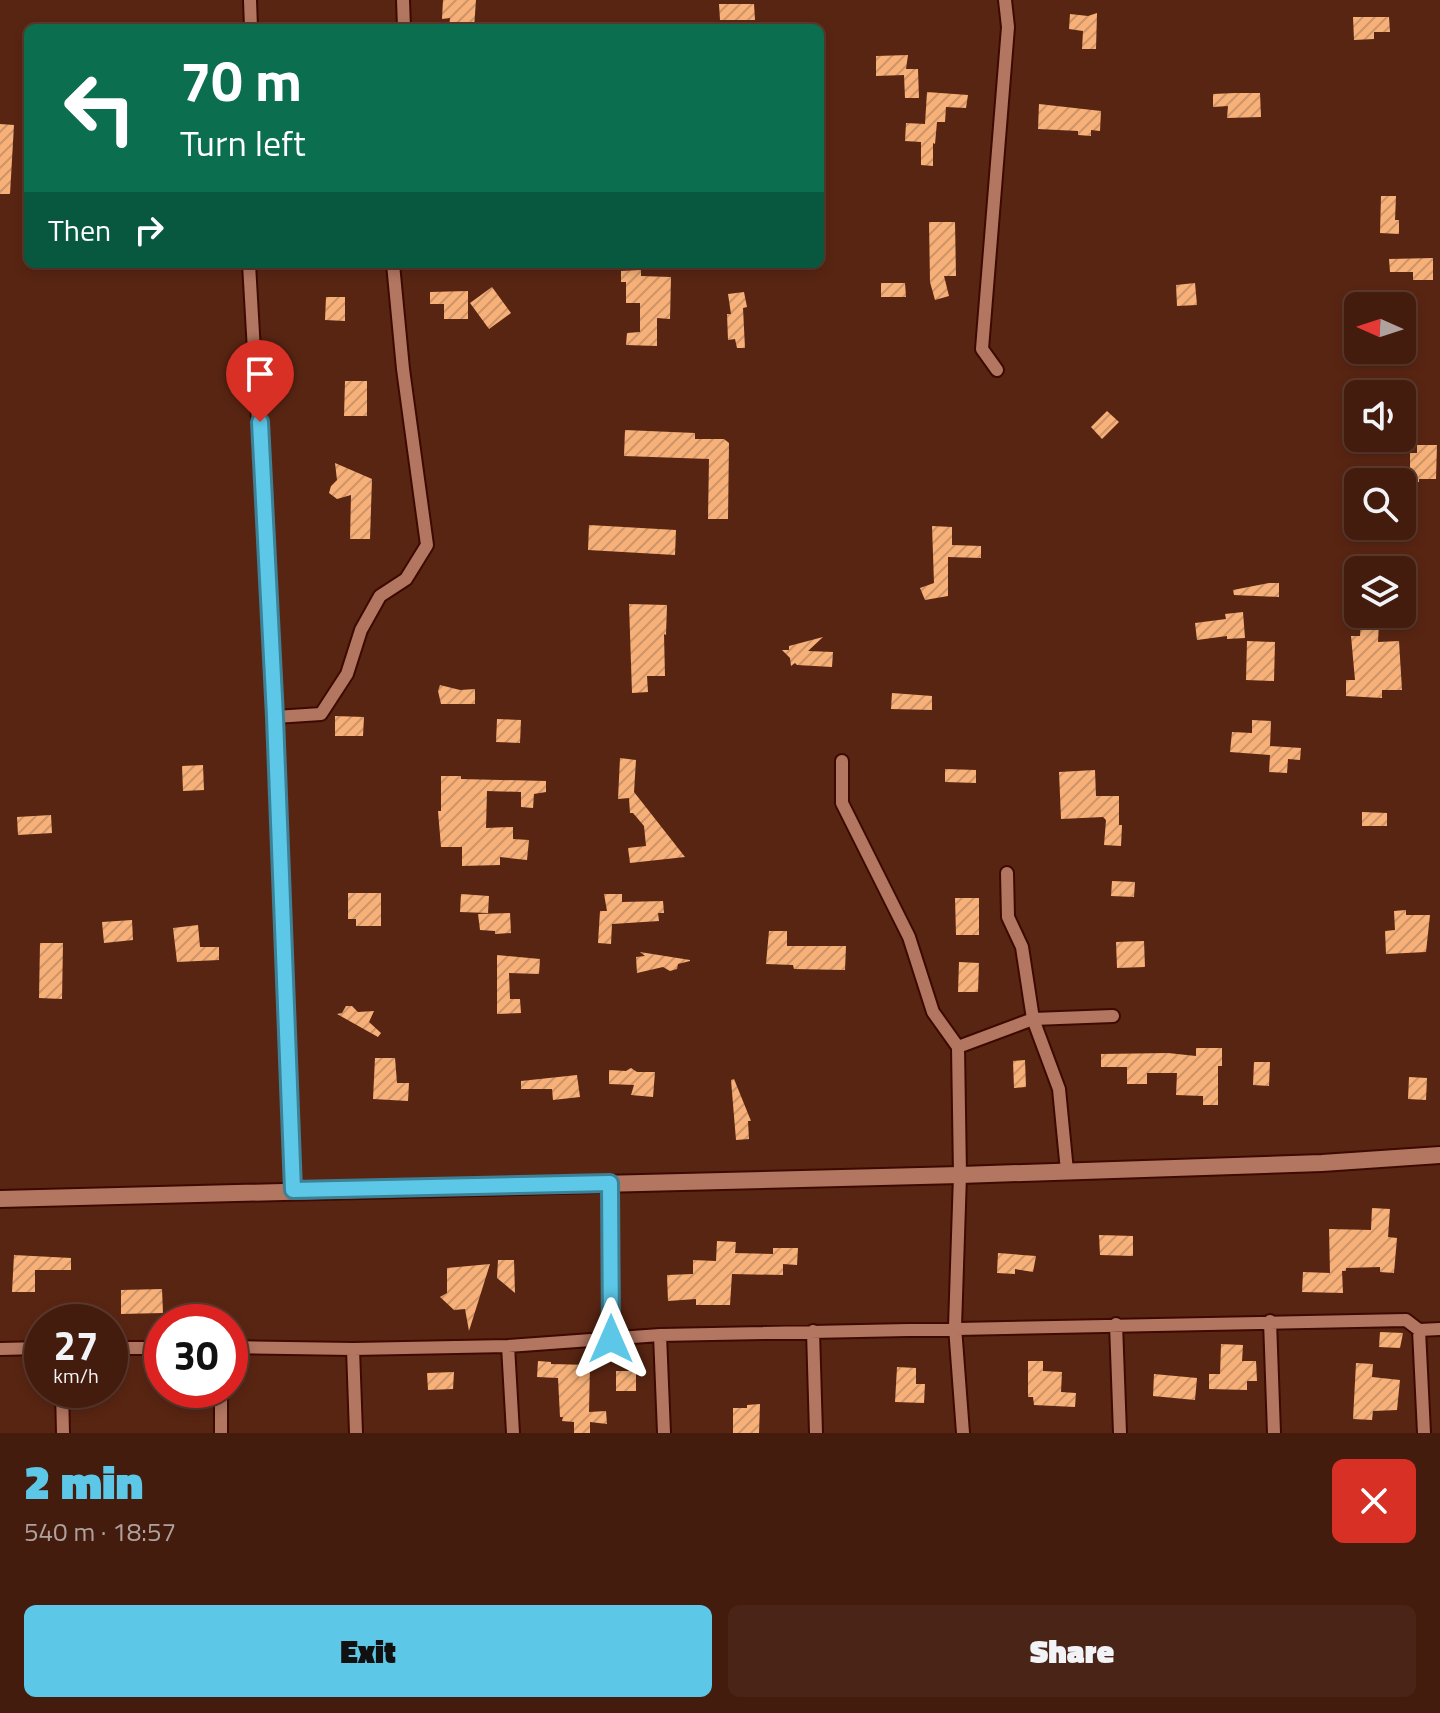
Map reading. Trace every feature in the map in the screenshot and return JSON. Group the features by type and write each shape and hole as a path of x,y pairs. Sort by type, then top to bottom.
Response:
{"street":[{"path":"250,0 251,24"},
{"path":"403,0 404,24"},
{"path":"997,370 982,349 1008,27 1005,0"},
{"path":"249,268 275,717 293,1190"},
{"path":"275,717 321,714 347,674 361,630 380,596 406,579 427,545 403,369 393,268"},
{"path":"842,761 842,803 909,937 933,1012 958,1047 960,1175 955,1327 963,1433"},
{"path":"1007,873 1008,917 1022,947 1033,1019 1059,1089 1067,1171"},
{"path":"958,1047 1033,1019 1113,1016"},
{"path":"0,1199 960,1175 1322,1163 1440,1155"},
{"path":"610,1183 611,1339"},
{"path":"248,1347 508,1346 660,1335 1270,1321 1406,1320 1419,1330 1440,1329"},
{"path":"1270,1321 1274,1433"},
{"path":"1116,1324 1120,1433"},
{"path":"1419,1330 1424,1433"},
{"path":"813,1331 816,1433"},
{"path":"660,1335 664,1433"},
{"path":"508,1346 513,1433"},
{"path":"0,1349 24,1348"},
{"path":"353,1349 356,1433"},
{"path":"62,1408 63,1433"},
{"path":"221,1408 221,1433"}],"building":[{"path":"443,0 476,0 474,24 449,24 450,18 442,19"},
{"path":"719,4 754,4 755,20 720,20"},
{"path":"1097,13 1096,49 1082,49 1083,31 1069,29 1070,14 1088,16"},
{"path":"1353,17 1389,17 1390,32 1374,32 1374,39 1354,40"},
{"path":"908,55 906,69 918,69 919,98 905,98 904,75 876,76 876,56"},
{"path":"927,92 968,95 966,108 946,107 945,122 937,122 933,166 921,165 921,142 905,141 906,123 925,124"},
{"path":"1260,93 1261,117 1227,118 1228,106 1213,107 1213,94"},
{"path":"1039,104 1101,111 1100,131 1091,130 1091,136 1078,135 1078,131 1038,129"},
{"path":"0,124 14,125 10,194 0,194"},
{"path":"1381,196 1396,196 1395,220 1399,220 1399,234 1380,233"},
{"path":"929,222 955,222 956,276 944,276 949,296 935,300 930,282"},
{"path":"1433,258 1433,280 1413,280 1413,272 1390,272 1389,259"},
{"path":"641,270 641,276 671,277 670,319 657,318 657,346 626,345 627,333 640,332 640,303 626,303 626,282 621,282 621,271"},
{"path":"881,283 905,283 906,297 881,297"},
{"path":"1195,283 1197,305 1177,306 1176,285"},
{"path":"492,287 511,313 489,329 470,303"},
{"path":"468,291 468,319 444,319 444,304 430,304 430,292"},
{"path":"744,292 747,307 743,308 745,348 737,348 735,339 728,340 727,314 731,314 728,294"},
{"path":"326,297 345,297 345,321 325,320"},
{"path":"345,381 367,381 367,416 344,416"},
{"path":"1107,411 1119,422 1102,439 1091,427"},
{"path":"625,430 695,433 695,439 724,439 729,443 728,519 708,519 709,459 624,456"},
{"path":"1417,445 1437,445 1436,479 1419,479 1416,482 1416,468 1410,468 1410,453 1417,453"},
{"path":"335,463 372,479 370,539 350,539 351,495 337,499 329,493 337,480"},
{"path":"589,525 676,530 675,555 588,550"},
{"path":"932,526 952,527 952,545 981,546 981,558 948,557 948,596 925,600 920,588 934,583"},
{"path":"1279,583 1279,597 1234,595 1233,590"},
{"path":"629,604 667,605 665,676 647,676 648,692 632,693"},
{"path":"1243,612 1245,638 1227,639 1227,636 1197,640 1195,623 1226,619 1225,614"},
{"path":"1361,628 1379,628 1378,642 1399,641 1402,690 1382,690 1382,698 1346,696 1346,680 1355,680 1351,636 1360,636"},
{"path":"823,637 808,651 833,652 832,667 795,663 791,666 790,658 782,650"},
{"path":"1247,641 1275,642 1274,681 1246,680"},
{"path":"440,685 460,690 475,689 475,704 441,704"},
{"path":"892,693 932,696 932,710 891,709"},
{"path":"335,716 364,717 363,736 335,736"},
{"path":"497,719 521,720 520,743 496,742"},
{"path":"1252,720 1271,721 1270,746 1301,748 1300,760 1288,759 1287,773 1269,772 1270,755 1230,752 1232,732 1252,733"},
{"path":"620,758 636,760 634,792 685,857 630,863 628,848 646,846 644,826 630,813 629,798 618,799"},
{"path":"203,765 204,790 183,791 182,766"},
{"path":"945,769 976,770 976,783 945,782"},
{"path":"1095,770 1096,796 1119,796 1121,846 1104,845 1106,820 1103,817 1061,819 1059,772"},
{"path":"441,776 546,781 546,792 534,794 533,808 521,807 521,792 487,791 486,828 513,827 513,839 529,840 527,860 500,857 500,865 462,866 462,847 441,847 438,811 441,811"},
{"path":"1362,812 1387,813 1387,826 1362,826"},
{"path":"51,815 52,833 18,835 17,817"},
{"path":"1112,881 1135,882 1134,897 1111,896"},
{"path":"348,893 381,893 381,926 356,926 356,919 348,919"},
{"path":"461,894 489,896 488,913 460,912"},
{"path":"604,894 622,894 622,902 663,901 664,913 658,913 659,921 612,924 611,944 598,943 600,911 607,911"},
{"path":"955,898 979,898 979,935 956,935"},
{"path":"1406,910 1406,915 1430,915 1426,952 1386,954 1385,931 1395,930 1394,911"},
{"path":"510,913 511,933 495,934 495,931 480,930 478,914"},
{"path":"132,920 133,940 104,943 102,922"},
{"path":"198,925 200,947 219,947 219,960 177,962 173,928"},
{"path":"769,931 787,931 787,946 846,946 845,970 794,969 793,965 766,964"},
{"path":"1144,941 1145,967 1117,968 1116,942"},
{"path":"40,943 63,943 62,999 39,998"},
{"path":"640,952 690,961 678,964 677,969 670,971 663,967 637,973 636,957 645,956"},
{"path":"497,955 540,959 539,974 509,973 510,999 520,999 521,1013 497,1014"},
{"path":"959,962 979,963 978,992 958,992"},
{"path":"346,1006 352,1006 358,1012 374,1011 369,1022 381,1033 378,1037 337,1014 342,1013"},
{"path":"1196,1048 1222,1048 1222,1066 1218,1066 1218,1105 1203,1105 1203,1096 1176,1095 1177,1073 1147,1073 1147,1084 1127,1084 1127,1067 1101,1067 1101,1054 1168,1053 1196,1056"},
{"path":"375,1058 395,1058 397,1083 409,1083 408,1101 373,1099"},
{"path":"1025,1060 1026,1087 1014,1088 1013,1061"},
{"path":"1254,1062 1270,1062 1269,1086 1253,1085"},
{"path":"631,1068 637,1072 655,1072 653,1097 631,1095 634,1085 609,1084 609,1070 626,1071"},
{"path":"577,1075 580,1097 553,1100 552,1089 521,1089 521,1081"},
{"path":"1409,1077 1427,1078 1426,1100 1408,1099"},
{"path":"734,1079 751,1121 748,1121 749,1139 736,1140 731,1080"},
{"path":"1372,1208 1390,1209 1388,1237 1397,1238 1394,1273 1380,1272 1380,1267 1346,1268 1342,1271 1343,1293 1302,1292 1303,1272 1330,1273 1329,1229 1371,1230"},
{"path":"1099,1235 1133,1236 1133,1256 1100,1255"},
{"path":"717,1241 736,1242 735,1253 773,1254 773,1248 798,1248 797,1265 783,1264 783,1275 732,1274 730,1305 696,1305 696,1299 668,1301 667,1275 693,1274 693,1260 716,1261"},
{"path":"998,1253 1036,1256 1033,1272 1015,1269 1015,1274 997,1273"},
{"path":"14,1255 71,1258 71,1270 35,1270 35,1292 12,1292"},
{"path":"498,1260 514,1260 515,1293 497,1278"},
{"path":"490,1264 469,1331 465,1309 454,1310 440,1297 447,1293 447,1268"},
{"path":"162,1289 163,1304 144,1304 144,1313 128,1314 128,1304 121,1304 121,1290"},
{"path":"1380,1332 1403,1333 1400,1348 1379,1347"},
{"path":"1221,1344 1243,1345 1242,1361 1256,1361 1257,1381 1247,1381 1247,1390 1209,1389 1209,1374 1220,1374"},
{"path":"538,1361 590,1365 589,1412 606,1411 607,1424 590,1422 590,1433 574,1433 574,1422 562,1421 563,1417 560,1417 558,1378 537,1377"},
{"path":"1028,1361 1043,1361 1043,1371 1062,1372 1061,1392 1076,1393 1075,1407 1034,1405 1033,1397 1028,1397"},
{"path":"1356,1363 1373,1364 1372,1377 1400,1380 1397,1410 1373,1411 1372,1420 1353,1419"},
{"path":"897,1367 916,1368 916,1384 925,1384 924,1403 895,1402"},
{"path":"616,1371 636,1371 636,1391 616,1391"},
{"path":"454,1372 453,1389 428,1390 427,1373"},
{"path":"1154,1374 1197,1378 1195,1400 1153,1396"},
{"path":"760,1404 759,1433 733,1433 733,1408"}],"route":[{"path":"260,422 293,1190 610,1183 611,1339"}]}
